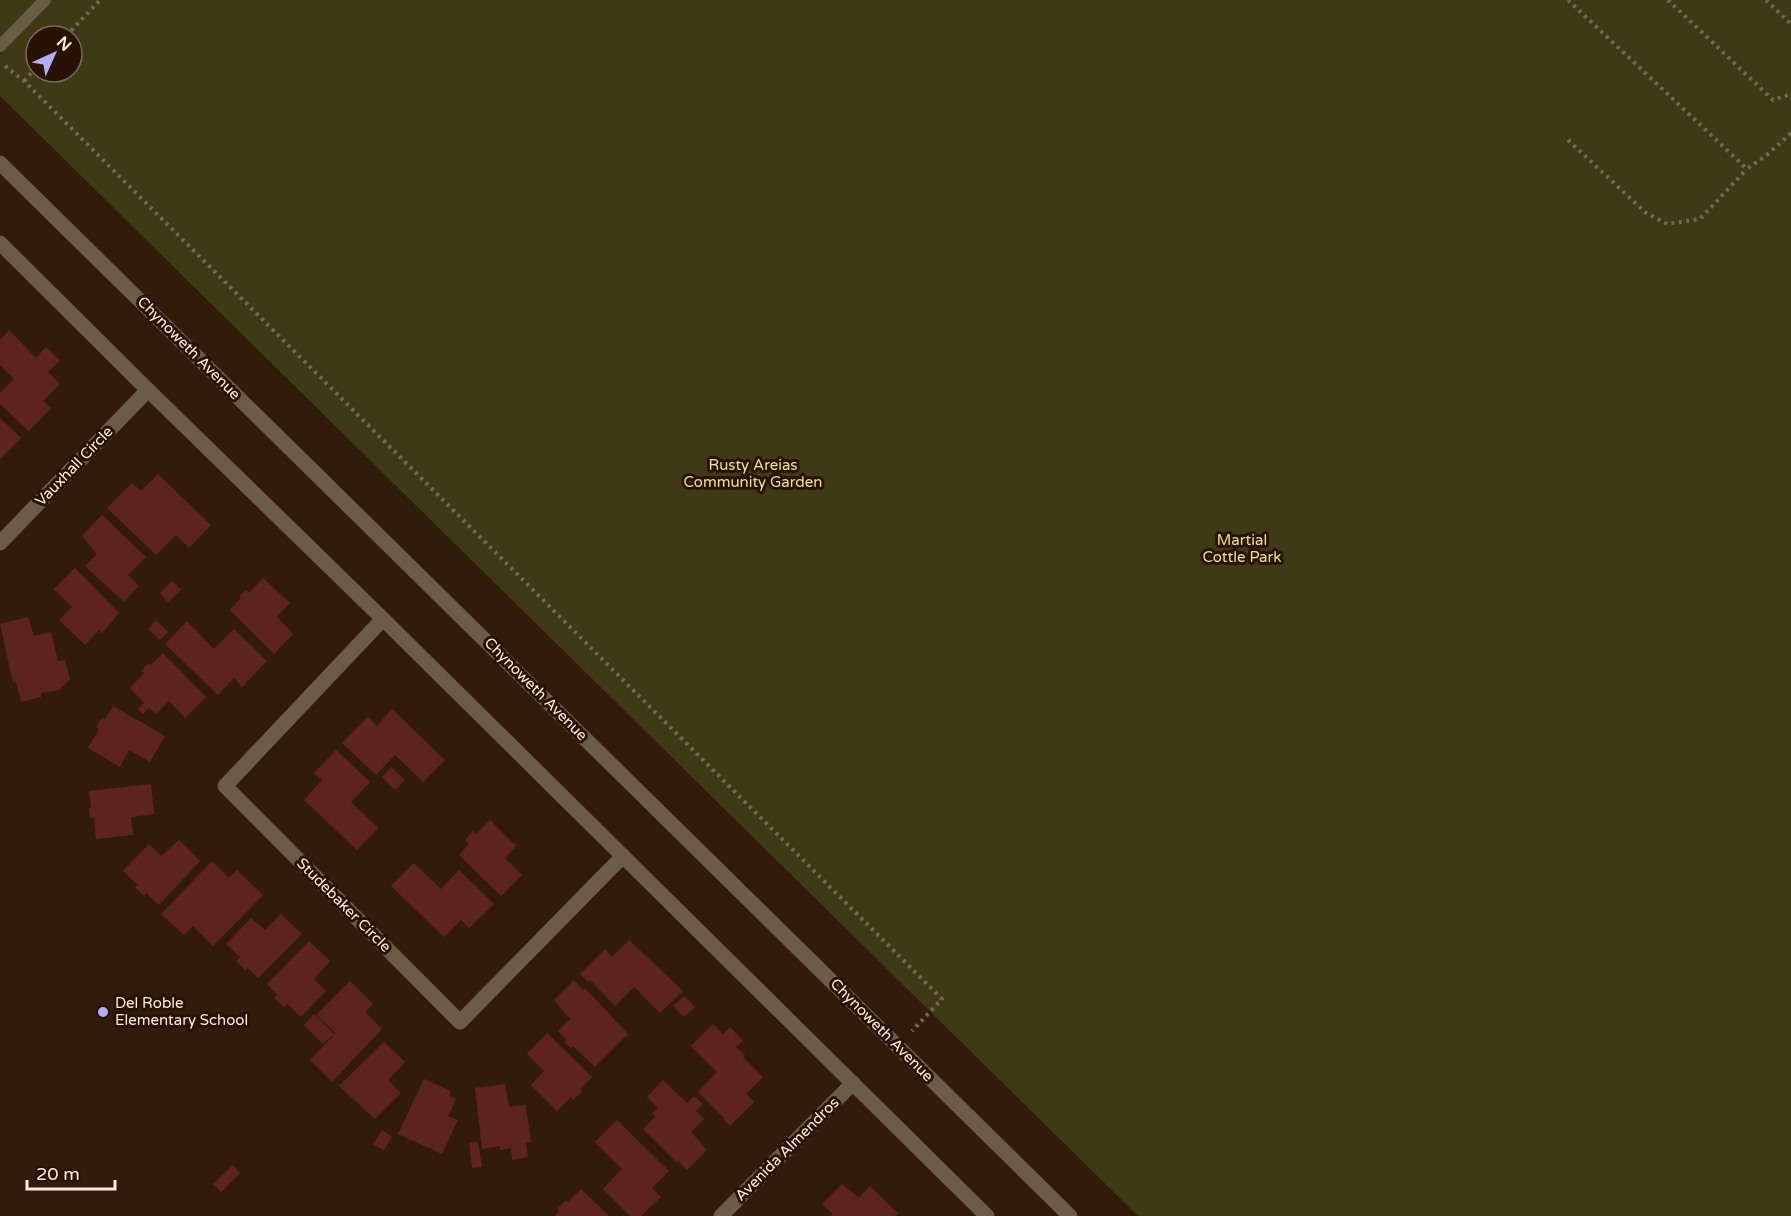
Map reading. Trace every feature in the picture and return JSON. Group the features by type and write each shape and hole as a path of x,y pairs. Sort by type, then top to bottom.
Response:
{"street":[{"name":"Chynoweth Avenue","path":"0,163 1070,1216"},
{"path":"0,243 987,1216"},
{"name":"Vauxhall Circle","path":"0,543 148,390"},
{"name":"Studebaker Circle","path":"383,619 225,786 460,1022 623,856"},
{"name":"Avenida Almendros","path":"721,1216 853,1083"}],"lane":[{"path":"0,46 45,0"}],"path":[{"path":"77,24 100,0"},
{"path":"1568,0 1747,169"},
{"path":"1668,0 1773,100 1791,94"},
{"path":"1767,0 1791,24"},
{"path":"0,62 24,81"},
{"path":"27,84 942,999 897,1045"},
{"path":"1568,140 1646,213 1667,224 1700,219 1747,169 1791,133"}],"green space":[{"name":"Martial Cottle Park","path":"0,0 1791,0 1791,1216 1138,1216 0,96"}],"building":[{"path":"9,330 36,358 46,347 60,361 48,372 60,384 43,401 51,408 29,431 0,404 0,393 14,379 0,365 0,340"},
{"path":"0,418 21,438 0,459"},
{"path":"158,474 211,525 189,548 176,535 156,555 107,508 132,483 141,491"},
{"path":"102,515 146,557 128,575 139,586 124,602 85,566 97,554 82,536"},
{"path":"75,568 119,613 102,633 99,630 85,645 59,620 72,607 54,589"},
{"path":"263,578 290,603 277,617 293,634 274,654 230,610 241,598 239,596 246,590 249,593"},
{"path":"172,581 181,590 168,602 160,593"},
{"path":"28,617 34,636 51,632 58,661 65,660 70,679 59,690 41,693 41,697 21,702 16,682 13,683 0,624"},
{"path":"156,620 168,632 160,640 148,629"},
{"path":"187,621 214,649 234,629 267,661 242,687 234,678 218,695 165,644"},
{"path":"163,653 206,697 185,718 169,701 156,714 149,708 143,714 138,709 144,703 130,688 144,673 141,671"},
{"path":"113,706 165,736 150,762 129,750 120,767 88,748 99,729 96,727 102,717 105,719"},
{"path":"392,709 445,760 423,782 395,755 376,775 342,743 368,717 377,726"},
{"path":"336,750 370,782 351,802 378,828 357,850 304,800 322,780 314,773"},
{"path":"391,767 405,780 395,790 382,777"},
{"path":"151,784 154,814 131,817 133,835 96,839 94,818 90,818 89,791"},
{"path":"490,820 516,846 505,858 522,875 501,896 459,855 469,844 465,840 473,831 476,834"},
{"path":"179,840 200,861 159,905 146,893 144,896 135,887 138,885 123,871 149,844 161,856"},
{"path":"212,861 229,878 237,870 263,895 213,946 193,926 184,935 161,914"},
{"path":"414,863 441,889 459,870 494,904 469,928 461,920 444,937 391,886"},
{"path":"281,914 302,934 258,978 236,961 240,957 226,944 251,918 265,930"},
{"path":"629,940 683,991 660,1013 634,987 615,1006 590,980 588,982 580,974 605,949 612,957"},
{"path":"309,941 330,961 314,979 326,991 301,1017 287,1004 284,1007 274,998 277,995 267,984"},
{"path":"574,980 583,990 585,988 628,1034 595,1067 573,1046 571,1048 564,1042 567,1040 558,1031 570,1019 554,1000"},
{"path":"350,981 373,1004 365,1012 382,1029 332,1082 310,1060 336,1033 316,1015"},
{"path":"684,996 695,1007 684,1017 673,1006"},
{"path":"314,1014 334,1034 323,1044 304,1025"},
{"path":"713,1024 723,1034 730,1027 743,1041 736,1047 763,1077 746,1094 754,1102 730,1126 698,1092 717,1072 691,1046"},
{"path":"547,1033 592,1077 573,1100 571,1097 557,1111 531,1085 544,1071 527,1054"},
{"path":"384,1042 405,1062 388,1080 401,1093 375,1119 339,1086"},
{"path":"424,1079 451,1091 449,1096 456,1099 448,1116 458,1120 442,1154 398,1134"},
{"path":"663,1080 687,1103 694,1096 703,1104 696,1111 704,1119 691,1132 707,1150 687,1170 643,1129 655,1117 652,1113 658,1108 647,1097"},
{"path":"505,1084 509,1107 526,1105 531,1142 526,1143 528,1157 512,1160 511,1148 500,1150 500,1146 482,1149 475,1088"},
{"path":"617,1120 669,1171 652,1188 661,1197 641,1216 630,1216 603,1189 622,1169 595,1142"},
{"path":"382,1130 392,1137 384,1150 373,1144"},
{"path":"478,1142 482,1167 472,1168 469,1143"},
{"path":"233,1165 240,1173 221,1192 213,1184"},
{"path":"842,1184 859,1198 870,1186 898,1213 896,1216 831,1216 833,1214 822,1204"},
{"path":"581,1189 609,1216 555,1216 559,1211 557,1209"}],"place":[{"name":"Del Roble Elementary School","path":"103,1012"}],"park label":[{"name":"Rusty Areias Community Garden","path":"753,474"}]}
